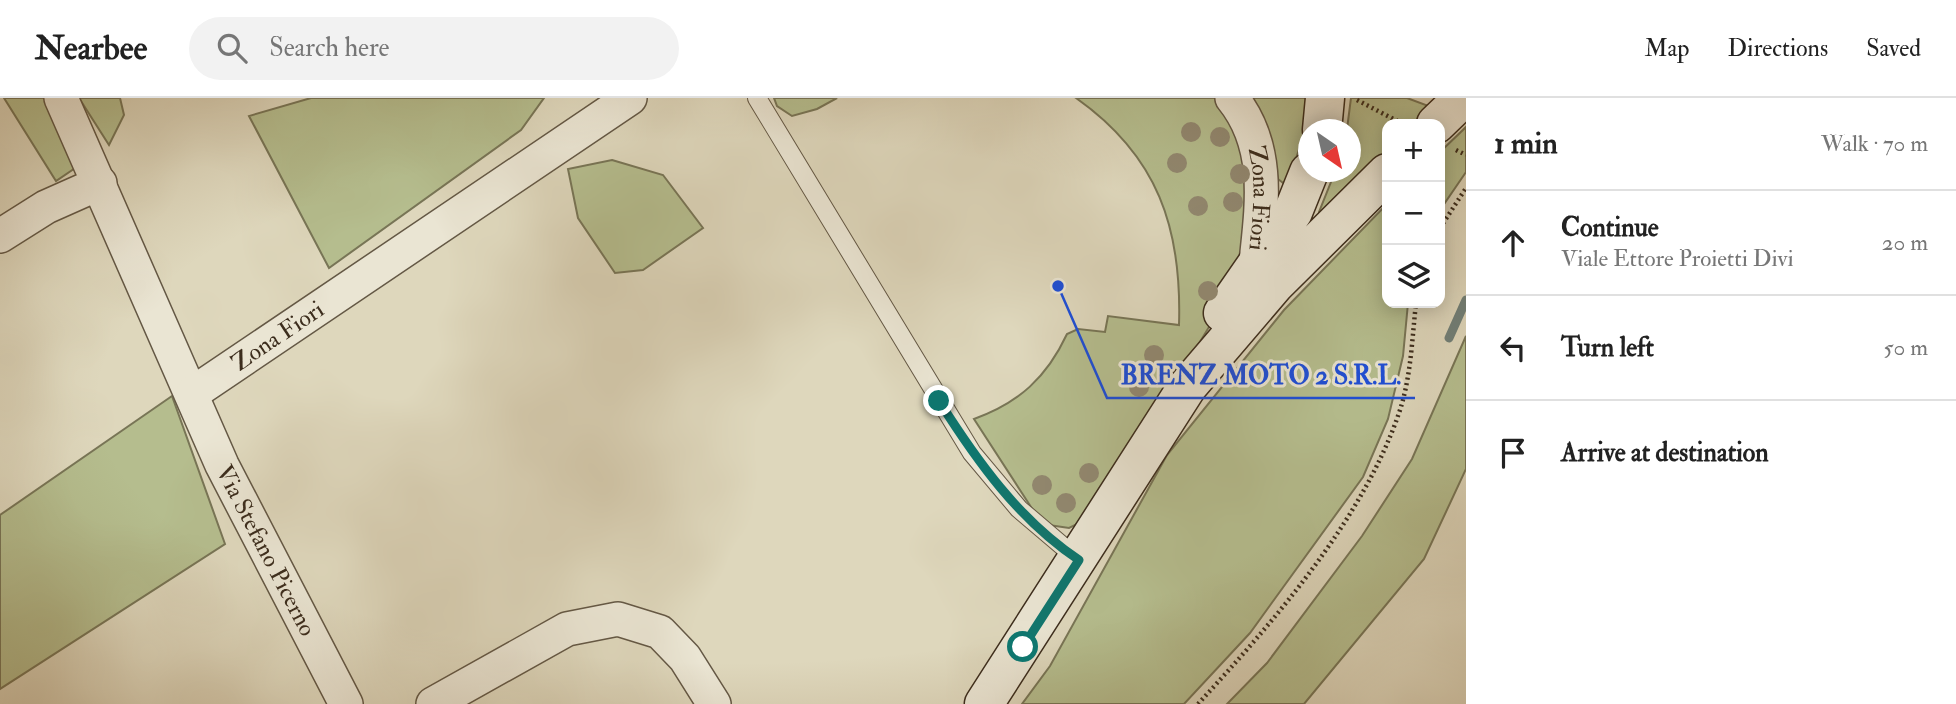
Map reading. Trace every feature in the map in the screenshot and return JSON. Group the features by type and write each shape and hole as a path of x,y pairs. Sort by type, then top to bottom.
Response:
{"main road":[{"path":"1323,119 1325,98"},
{"path":"1441,119 1463,98"},
{"path":"984,704 1079,560 1187,387 1275,284 1382,178"},
{"path":"1187,387 1192,361 1256,262 1293,212 1305,182"}],"street":[{"path":"61,98 192,393"},
{"name":"Zona Fiori","path":"192,393 630,98"},
{"name":"Zona Fiori","path":"1232,98 1259,150 1263,192 1256,262"},
{"path":"0,236 46,207 100,183"},
{"name":"Via Stefano Picerno","path":"192,393 222,465 346,704"},
{"path":"433,704 567,629 618,619 660,632 685,658 714,704"}],"lane":[{"path":"757,98 972,453 1019,509 1079,560"}],"path":[{"path":"1353,98 1393,119"},
{"path":"1445,220 1466,188"},
{"path":"1198,704 1281,608 1339,528 1375,470 1399,412 1409,371 1415,308"}],"green space":[{"path":"4,98 46,98 84,162 56,181"},
{"path":"79,98 120,98 124,115 109,145"},
{"path":"311,98 544,98 521,130 329,268 249,116"},
{"path":"774,98 837,98 817,109 792,116 777,106"},
{"path":"1076,98 1218,98 1257,178 1237,281 1094,516 1069,528 1042,524 974,419 1005,405 1030,387 1041,376 1067,334 1078,329 1105,332 1108,316 1179,325 1176,257 1159,197 1127,144 1104,120"},
{"path":"1251,98 1310,98 1308,119 1298,119 1298,152 1287,186 1278,179 1268,129"},
{"path":"1351,98 1407,98 1442,111 1433,119 1382,119 1382,165 1321,218 1319,212 1331,182 1361,182 1361,119 1348,119"},
{"path":"1466,127 1466,172 1445,203 1445,182 1445,147"},
{"path":"612,160 663,175 703,228 643,270 615,273 578,218 568,169"},
{"path":"1382,209 1382,308 1408,308 1403,356 1388,419 1363,477 1250,633 1184,704 1022,704 1050,666 1167,455 1284,310"},
{"path":"1466,336 1466,469 1424,559 1304,704 1227,704 1267,663 1362,536 1412,459"},
{"path":"172,396 225,544 0,689 0,515"}],"waterway":[{"path":"1449,338 1466,300"}],"place":[{"name":"BRENZ MOTO 2 S.R.L.","path":"1058,286"}],"route":[{"path":"939,401 972,453 1019,509 1062,549 1079,560 1023,647"}]}
